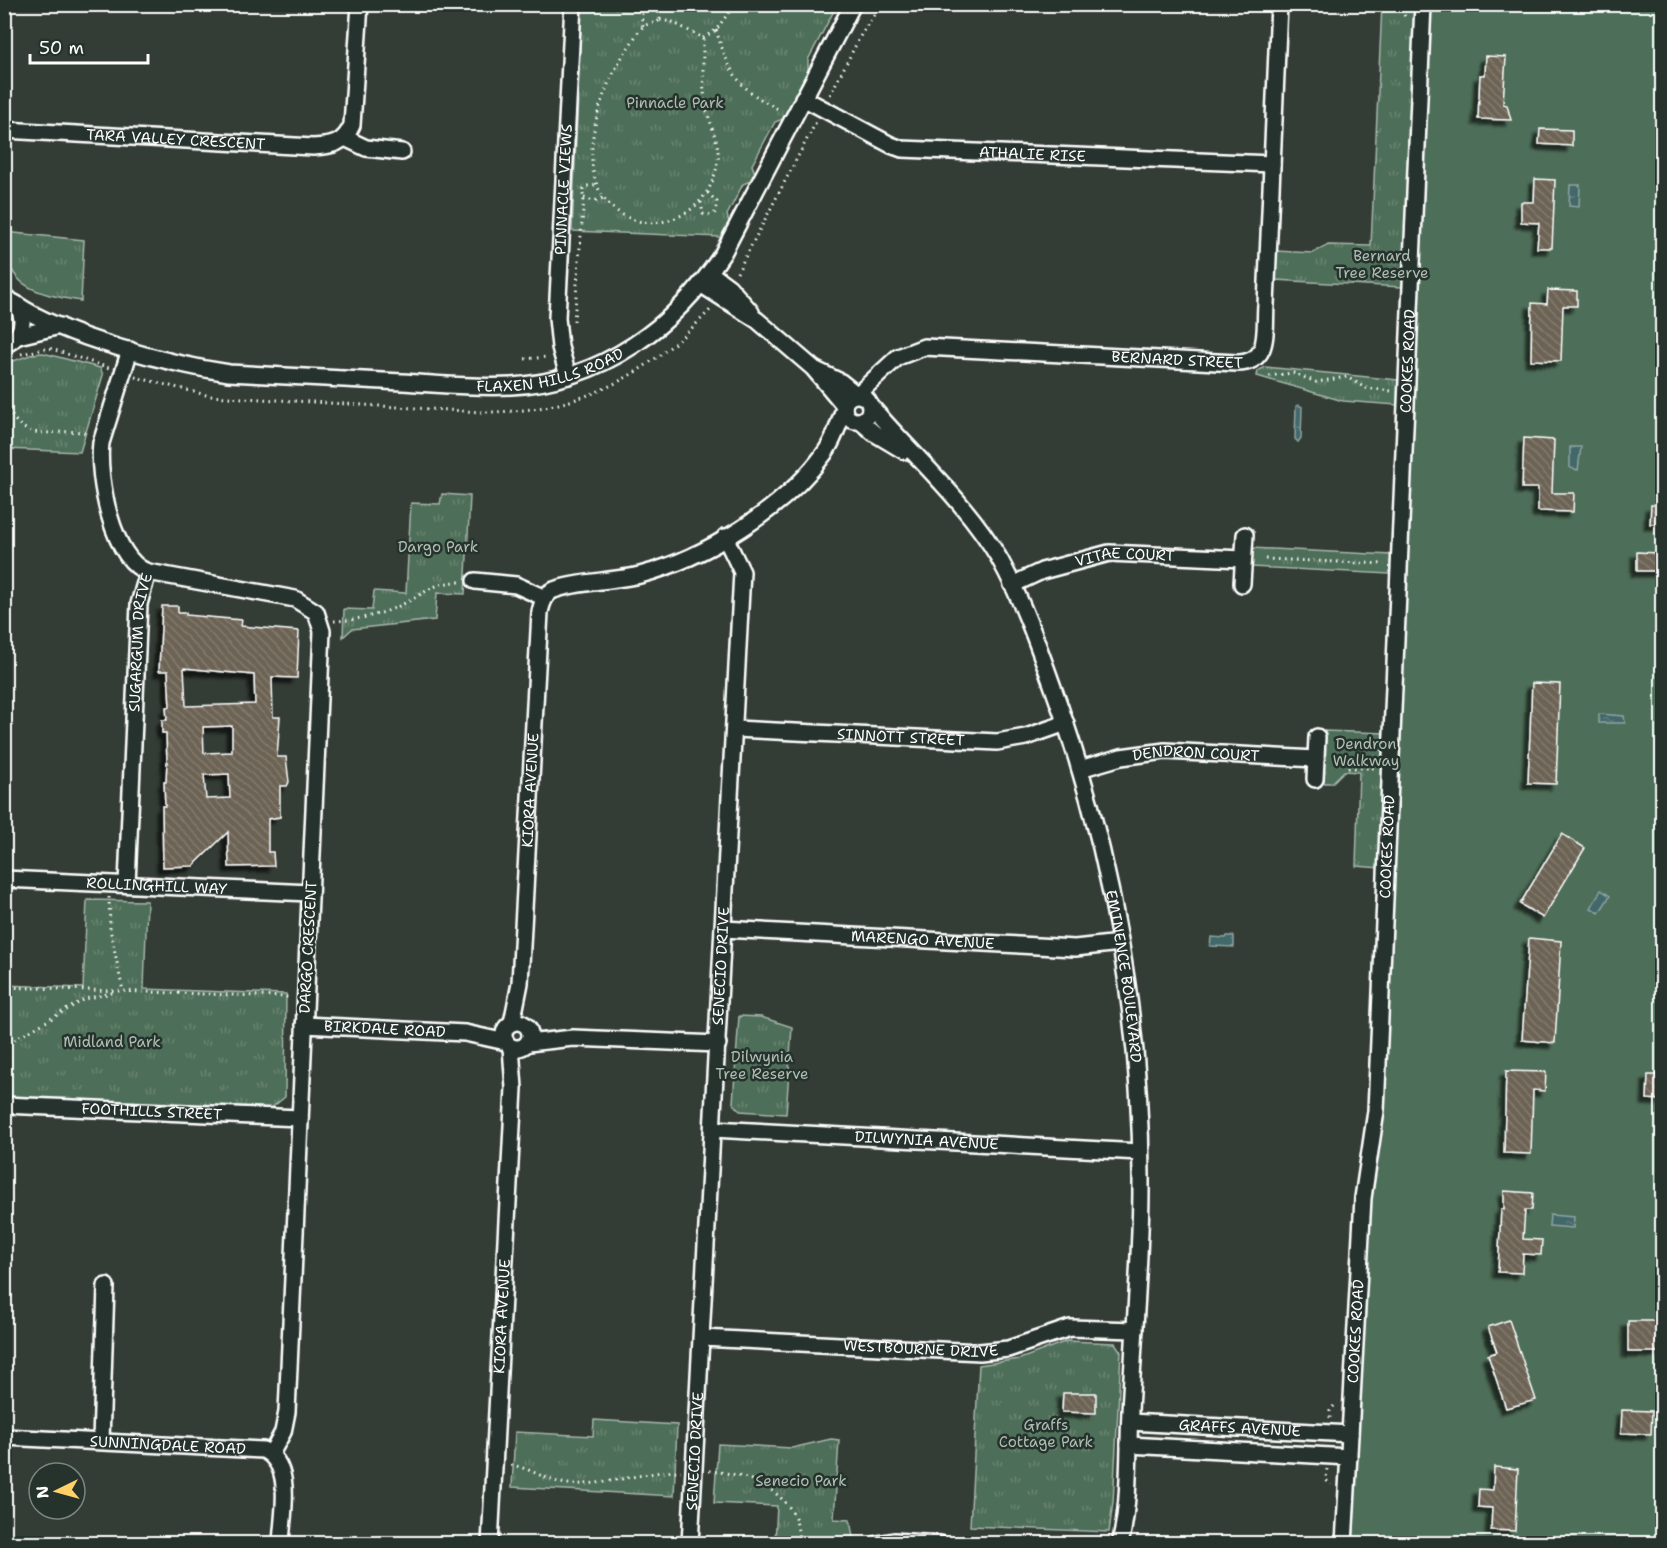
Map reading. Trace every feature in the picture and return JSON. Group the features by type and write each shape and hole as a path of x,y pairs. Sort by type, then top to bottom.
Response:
{"street":[{"path":"360,4 354,115 345,138 366,148 402,152"},
{"name":"PINNACLE VIEWS","path":"568,376 560,347 557,318 573,4"},
{"name":"FLAXEN HILLS ROAD","path":"9,298 28,312 60,326 130,350 198,368 229,373 489,386 535,383 568,376 623,353 647,338 669,320 706,279 723,254 853,4"},
{"name":"BERNARD STREET","path":"863,399 890,364 906,352 933,347 1237,363 1253,361 1262,351 1263,341 1279,4"},
{"name":"COOKES ROAD","path":"1344,1544 1363,1193 1376,1111 1423,4"},
{"name":"ATHALIE RISE","path":"803,98 902,149 1272,164"},
{"name":"TARA VALLEY CRESCENT","path":"4,130 313,147 335,145 345,138"},
{"name":"EMINENCE BOULEVARD","path":"706,279 725,292 813,368 844,407"},
{"path":"9,298 22,316 18,336"},
{"path":"4,345 18,336 60,326"},
{"name":"SUGARGUM DRIVE","path":"127,884 139,604 148,572 134,564 125,554 118,539 100,472 101,443 130,350"},
{"name":"EMINENCE BOULEVARD","path":"813,368 841,382 863,399 965,510 998,558 1012,585 1065,723 1100,844 1120,944 1133,1040 1140,1152 1140,1249 1125,1512 1120,1544"},
{"path":"475,581 516,585 545,598 558,589 616,580 670,565 725,537 765,512 785,496 808,474 825,452 869,413 863,399 848,398 825,452"},
{"path":"844,407 850,419 859,421"},
{"name":"EMINENCE BOULEVARD","path":"859,421 874,433 915,457"},
{"path":"1242,584 1245,535"},
{"name":"SENECIO DRIVE","path":"690,1544 742,572 725,537"},
{"name":"VITAE COURT","path":"1012,585 1042,571 1108,553 1244,559"},
{"path":"148,572 295,599 316,612 320,620"},
{"name":"KIORA AVENUE","path":"518,1025 540,612 545,598"},
{"name":"DARGO CRESCENT","path":"271,1454 282,1432 287,1412 322,643 320,620"},
{"name":"SINNOTT STREET","path":"735,729 990,742 1026,736 1065,723"},
{"path":"1315,778 1317,737"},
{"name":"DENDRON COURT","path":"1080,769 1121,757 1165,752 1316,759"},
{"name":"ROLLINGHILL WAY","path":"4,879 310,893"},
{"name":"MARENGO AVENUE","path":"723,929 1075,948 1120,944"},
{"name":"BIRKDALE ROAD","path":"304,1025 465,1033 517,1045 573,1038 718,1044"},
{"path":"518,1025 530,1035 517,1045 504,1034 518,1025"},
{"name":"BIRKDALE ROAD","path":"465,1033 518,1025 573,1038"},
{"name":"KIORA AVENUE","path":"490,1544 517,1045"},
{"name":"FOOTHILLS STREET","path":"4,1105 300,1118"},
{"name":"DILWYNIA AVENUE","path":"713,1128 1140,1152"},
{"path":"101,1441 106,1286"},
{"name":"WESTBOURNE DRIVE","path":"702,1338 980,1352 1008,1349 1070,1328 1135,1330"},
{"name":"GRAFFS AVENUE","path":"1130,1422 1350,1434"},
{"name":"SUNNINGDALE ROAD","path":"4,1437 244,1447 271,1454"},
{"name":"GRAFFS AVENUE","path":"1129,1445 1349,1457"},
{"path":"271,1454 283,1472 281,1544"},
{"path":"877,1544 894,1541 940,1544"}],"path":[{"path":"640,4 643,9 641,15 643,26"},
{"path":"703,38 716,30 735,4"},
{"path":"20,354 49,348 168,387 210,396 471,411 516,411 567,402 623,380 678,343 725,292 862,33 882,4"},
{"path":"643,9 658,5 660,20"},
{"path":"660,20 672,22 703,38 706,105 718,158 707,192 701,202 679,217 642,223 619,213 604,198 594,169 592,153 597,112 611,74 643,26 660,20"},
{"path":"716,30 728,66 751,96 793,117"},
{"path":"701,202 703,214 716,213 717,202 707,192"},
{"path":"584,198 593,201 604,198"},
{"path":"1269,376 1293,373 1316,382 1347,377 1365,388 1395,391"},
{"path":"4,399 14,419 27,430 46,434 66,430 86,433"},
{"path":"1265,559 1399,565"},
{"path":"320,620 363,619 405,604 423,591 450,582 475,581"},
{"path":"1348,768 1392,768"},
{"path":"109,883 110,928 123,991"},
{"path":"4,987 289,997"},
{"path":"4,1046 85,999 123,991"},
{"path":"511,1465 528,1468 556,1482 592,1485 653,1471 738,1474 774,1493 795,1516 799,1544"}],"green space":[{"name":"Pinnacle Park","path":"582,5 837,5 808,60 808,70 783,119 775,122 752,165 755,173 750,181 743,184 727,215 729,222 721,237 572,231"},
{"name":"Bernard Tree Reserve","path":"1382,5 1416,5 1408,233 1402,287 1275,280 1276,251 1313,253 1328,245 1371,246"},
{"path":"1429,5 1662,5 1662,1543 1353,1544 1371,1199 1383,1101"},
{"path":"4,232 84,240 81,301 36,290 16,276 9,265 5,251"},
{"path":"43,353 100,368 103,375 80,452 5,449 5,364 33,354"},
{"path":"1265,367 1398,380 1397,405 1343,401 1257,376 1258,371"},
{"name":"Dargo Park","path":"442,494 470,496 465,594 437,593 435,620 352,629 343,637 344,609 372,610 374,591 406,593 411,503 440,504"},
{"path":"1251,548 1391,555 1390,574 1251,567"},
{"name":"Dendron Walkway","path":"1323,731 1387,733 1381,868 1356,866 1359,772 1344,771 1332,783 1321,783"},
{"name":"Midland Park","path":"87,900 147,901 144,989 286,994 285,1097 270,1109 5,1098 5,985 83,988"},
{"name":"Dilwynia Tree Reserve","path":"739,1016 761,1017 792,1027 786,1114 740,1111 733,1103"},
{"name":"Graffs Cottage Park","path":"1067,1341 1115,1343 1121,1352 1113,1502 1109,1532 970,1526 979,1365 1020,1359"},
{"path":"594,1420 677,1425 674,1496 512,1487 515,1432 593,1436"},
{"name":"Senecio Park","path":"831,1439 839,1440 834,1519 850,1520 854,1543 775,1543 777,1506 714,1503 718,1444 792,1448"}],"water":[{"path":"1570,185 1580,185 1579,207 1569,206"},
{"path":"1296,406 1302,407 1301,438 1298,442 1295,439"},
{"path":"1570,447 1581,447 1578,470 1570,468"},
{"path":"1599,714 1624,716 1625,723 1599,723"},
{"path":"1601,890 1610,896 1599,913 1591,908"},
{"path":"1234,936 1234,947 1210,946 1211,937 1226,938"},
{"path":"1550,1215 1574,1217 1573,1228 1549,1226"}],"building":[{"path":"1486,56 1506,57 1503,104 1507,105 1511,120 1478,119 1480,75 1485,75"},
{"path":"1540,129 1572,130 1572,146 1539,144"},
{"path":"1535,179 1555,180 1552,248 1537,248 1539,223 1521,222 1521,202 1534,202"},
{"path":"1548,290 1577,291 1577,306 1563,306 1561,361 1531,360 1532,303 1547,304"},
{"path":"1524,438 1554,440 1552,493 1574,493 1573,512 1538,511 1538,488 1522,488"},
{"path":"1651,505 1662,505 1662,524 1650,524"},
{"path":"1637,552 1658,553 1658,559 1662,559 1662,571 1637,571"},
{"path":"162,606 178,606 178,613 186,613 186,615 242,620 241,626 299,631 297,678 272,677 273,717 280,717 277,757 286,757 289,782 287,786 280,786 280,817 268,819 268,852 273,852 274,866 229,867 228,832 193,866 163,867 162,806 165,806 164,782 166,782 167,762 166,733 162,733 162,720 167,720 166,707 170,707 168,671 159,671","holes":["184,668 254,675 255,704 186,706","232,726 232,752 204,753 203,727","229,774 230,798 206,799 204,775"]},
{"path":"1532,683 1560,684 1556,784 1528,783"},
{"path":"1562,834 1585,848 1543,918 1520,904"},
{"path":"1529,938 1561,941 1555,1043 1522,1040"},
{"path":"1506,1071 1546,1072 1545,1091 1533,1090 1531,1154 1504,1153"},
{"path":"1648,1075 1662,1075 1662,1100 1647,1099"},
{"path":"1504,1191 1533,1193 1532,1210 1525,1210 1523,1239 1542,1240 1541,1255 1523,1254 1522,1273 1498,1272"},
{"path":"1509,1320 1536,1400 1506,1408 1488,1355 1497,1352 1488,1327"},
{"path":"1628,1321 1662,1321 1662,1352 1628,1352"},
{"path":"1063,1393 1096,1393 1096,1413 1062,1412"},
{"path":"1622,1410 1652,1411 1651,1434 1621,1433"},
{"path":"1494,1467 1518,1469 1515,1531 1491,1530 1492,1508 1478,1507 1479,1489 1493,1490"}]}
